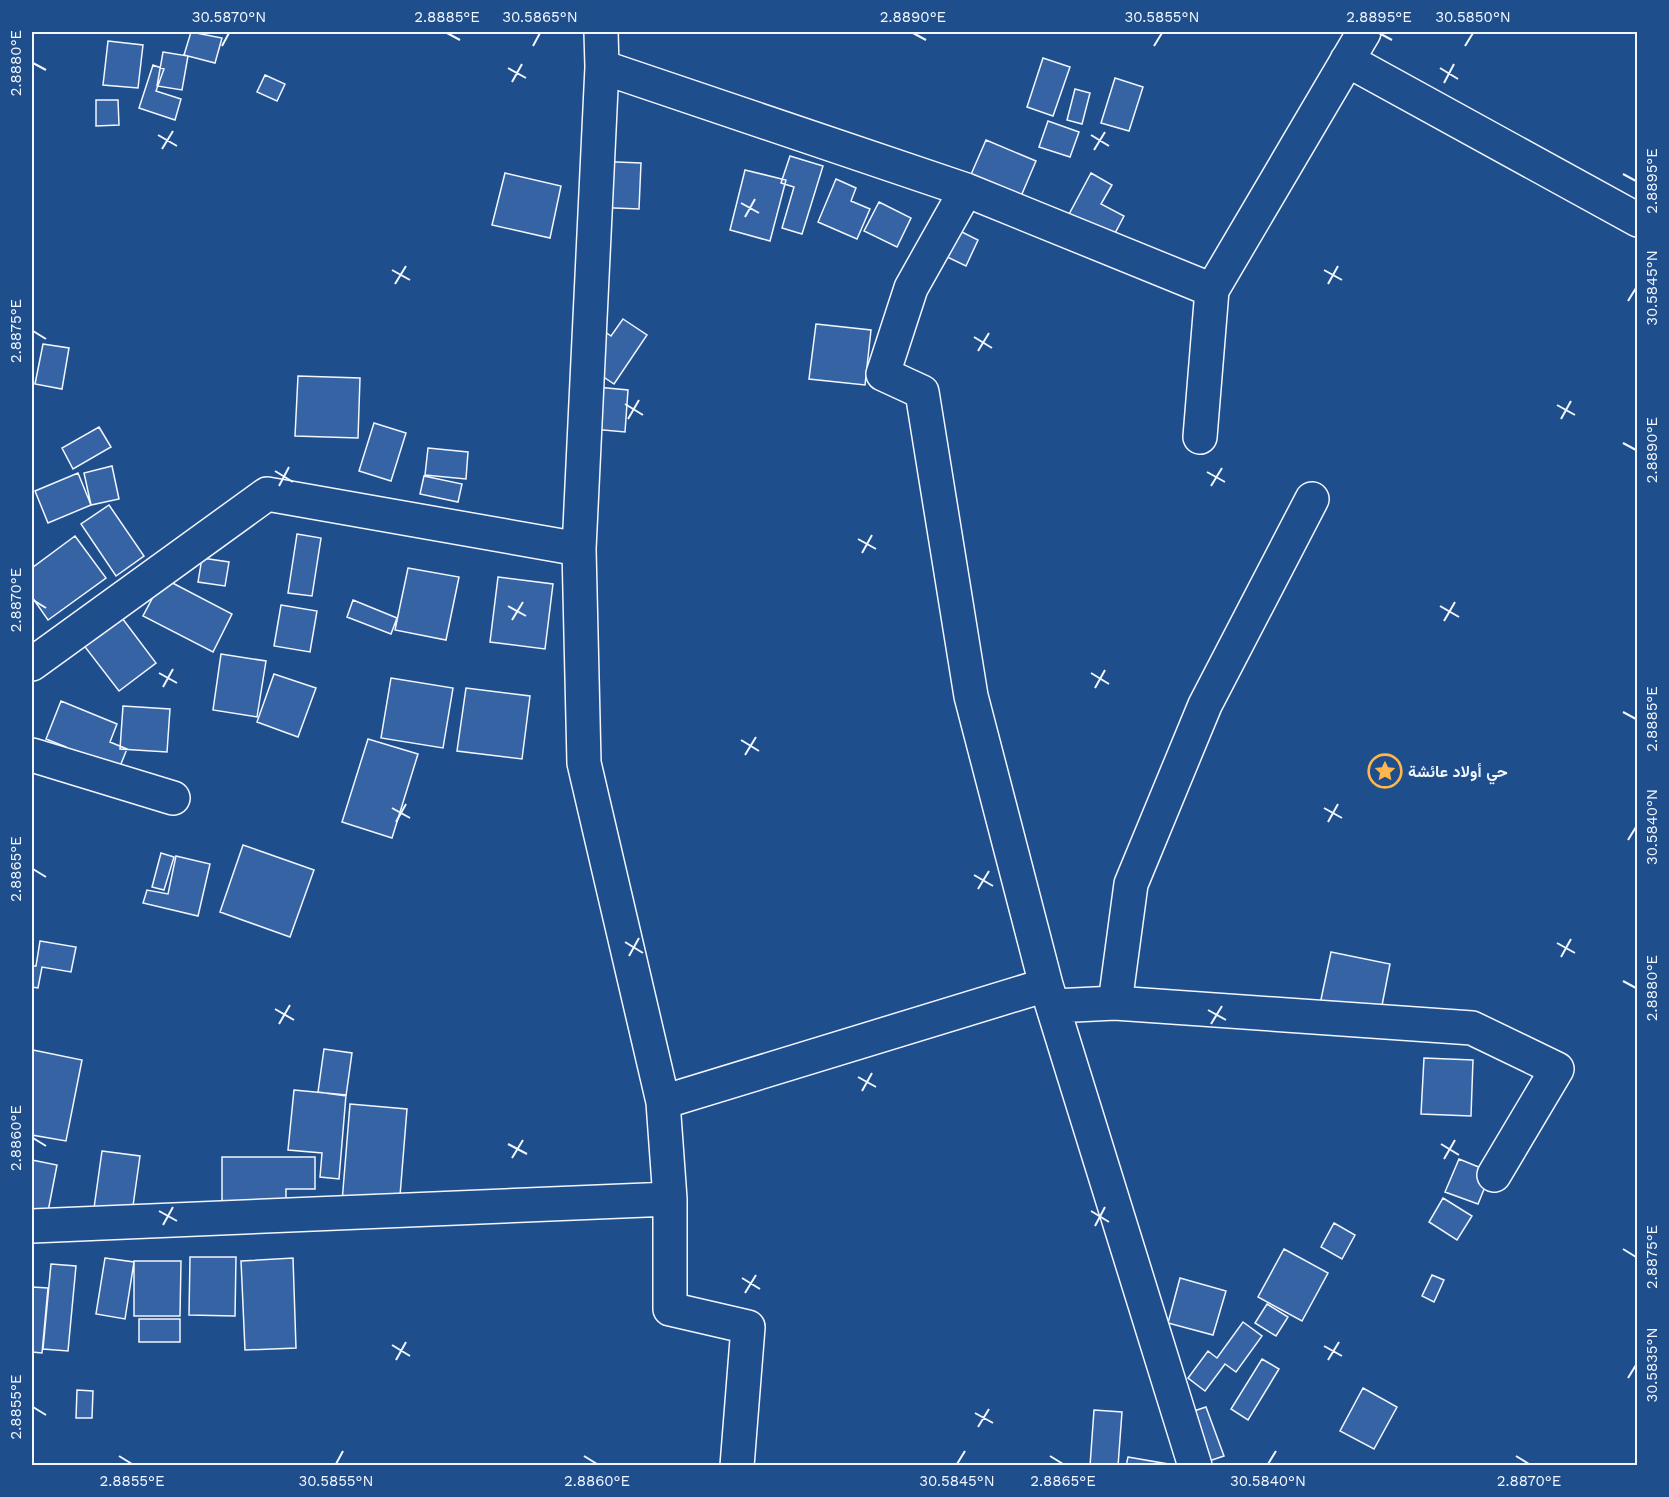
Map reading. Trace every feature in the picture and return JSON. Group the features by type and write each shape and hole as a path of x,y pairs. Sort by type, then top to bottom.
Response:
{"street":[{"path":"601,32 602,67 579,549 584,763 663,1102 670,1199 670,1309 748,1328 737,1466"},
{"path":"1200,437 1212,290 1364,32"},
{"path":"1347,60 1638,220"},
{"path":"602,67 966,190 1212,290"},
{"path":"966,190 911,288 883,374 922,392 971,696 1050,995 1195,1466"},
{"path":"32,664 267,494 579,549"},
{"path":"1115,1003 1131,884 1205,705 1312,499"},
{"path":"32,755 173,798"},
{"path":"663,1102 1050,995 1115,1003 1472,1028 1557,1069 1494,1175"},
{"path":"32,1226 670,1199"}],"building":[{"path":"191,32 222,38 215,63 184,55"},
{"path":"108,41 143,45 138,88 103,85"},
{"path":"163,52 188,56 182,90 157,86"},
{"path":"1043,58 1070,67 1053,116 1027,107"},
{"path":"153,65 164,69 156,91 181,99 175,120 139,108"},
{"path":"265,75 285,84 277,101 257,92"},
{"path":"1115,78 1143,87 1129,131 1101,123"},
{"path":"1075,89 1090,93 1082,124 1067,120"},
{"path":"96,100 118,100 119,125 96,126"},
{"path":"1048,121 1079,132 1070,157 1039,147"},
{"path":"986,140 1036,161 1016,208 966,186"},
{"path":"790,156 823,166 802,234 782,228 794,187 781,183"},
{"path":"592,161 641,163 639,209 590,207"},
{"path":"745,170 786,180 770,241 730,230"},
{"path":"505,173 561,186 550,238 492,225"},
{"path":"1091,173 1112,185 1101,204 1124,216 1103,256 1059,233"},
{"path":"836,179 856,188 851,201 870,209 857,239 818,222"},
{"path":"879,202 911,218 897,247 864,231"},
{"path":"952,227 978,240 966,266 939,253"},
{"path":"623,319 647,335 614,384 577,359 598,327 611,336"},
{"path":"816,324 871,330 865,385 809,379"},
{"path":"43,344 69,348 62,389 35,384"},
{"path":"298,376 360,378 358,438 295,436"},
{"path":"586,386 628,390 625,432 582,428"},
{"path":"374,423 406,433 391,481 359,471"},
{"path":"99,427 111,447 73,469 62,448"},
{"path":"428,448 468,452 466,479 425,475"},
{"path":"112,466 119,499 91,505 84,473"},
{"path":"78,473 91,505 48,523 35,491"},
{"path":"424,476 462,484 458,502 420,494"},
{"path":"109,505 144,556 116,576 81,524"},
{"path":"297,534 321,538 312,596 288,593"},
{"path":"75,536 106,578 48,620 32,597 32,568"},
{"path":"202,558 229,562 225,586 198,582"},
{"path":"408,568 459,577 446,640 395,630"},
{"path":"498,577 553,584 545,649 490,642"},
{"path":"163,578 232,614 213,652 143,616"},
{"path":"353,600 397,618 391,634 347,617"},
{"path":"281,605 317,611 310,652 274,646"},
{"path":"119,614 156,663 119,691 82,643"},
{"path":"221,654 266,661 257,717 213,710"},
{"path":"274,674 316,688 298,737 257,722"},
{"path":"391,678 453,688 443,748 381,738"},
{"path":"466,688 530,696 522,759 457,751"},
{"path":"61,701 117,724 110,742 127,749 112,786 60,764 66,747 46,739"},
{"path":"123,706 170,709 167,752 120,749"},
{"path":"368,739 418,754 392,838 342,822"},
{"path":"243,845 314,870 290,937 220,912"},
{"path":"161,853 174,857 164,890 152,887"},
{"path":"176,856 210,864 198,916 143,903 147,890 168,894"},
{"path":"40,941 76,947 71,972 42,967 38,988 32,987 32,966 36,966"},
{"path":"1331,952 1390,964 1379,1021 1319,1009"},
{"path":"324,1049 352,1053 346,1096 318,1092"},
{"path":"33,1050 82,1060 66,1141 32,1135"},
{"path":"1424,1058 1473,1060 1471,1116 1421,1114"},
{"path":"294,1090 346,1095 339,1179 320,1177 322,1153 288,1150"},
{"path":"350,1104 407,1109 399,1208 342,1202"},
{"path":"102,1151 140,1156 132,1213 94,1208"},
{"path":"222,1157 315,1157 315,1189 286,1189 286,1203 222,1217"},
{"path":"1459,1159 1491,1172 1478,1204 1445,1192"},
{"path":"32,1160 57,1165 45,1227 32,1224"},
{"path":"1443,1198 1472,1216 1457,1240 1429,1222"},
{"path":"1334,1223 1355,1235 1342,1259 1321,1247"},
{"path":"1284,1249 1328,1273 1302,1321 1258,1297"},
{"path":"190,1257 236,1257 235,1316 189,1315"},
{"path":"105,1258 134,1262 125,1319 96,1314"},
{"path":"293,1258 296,1348 245,1350 241,1261"},
{"path":"134,1261 181,1261 180,1316 134,1316"},
{"path":"51,1264 76,1266 68,1351 43,1349"},
{"path":"1432,1275 1444,1280 1434,1302 1422,1296"},
{"path":"1180,1278 1226,1291 1213,1335 1168,1323"},
{"path":"32,1287 48,1288 42,1353 32,1352"},
{"path":"1267,1304 1288,1317 1276,1336 1255,1323"},
{"path":"139,1319 180,1319 180,1342 139,1342"},
{"path":"1243,1322 1262,1336 1236,1372 1225,1364 1205,1391 1188,1378 1208,1351 1217,1358"},
{"path":"1262,1359 1279,1369 1248,1420 1231,1409"},
{"path":"1363,1388 1397,1407 1374,1449 1340,1431"},
{"path":"77,1390 93,1391 92,1418 76,1418"},
{"path":"1206,1407 1224,1456 1203,1463 1185,1414"},
{"path":"1094,1410 1122,1412 1118,1466 1090,1466"},
{"path":"1128,1457 1168,1464 1168,1466 1126,1466"}],"place":[{"name":"حي أولاد عائشة","path":"1385,771"}]}
